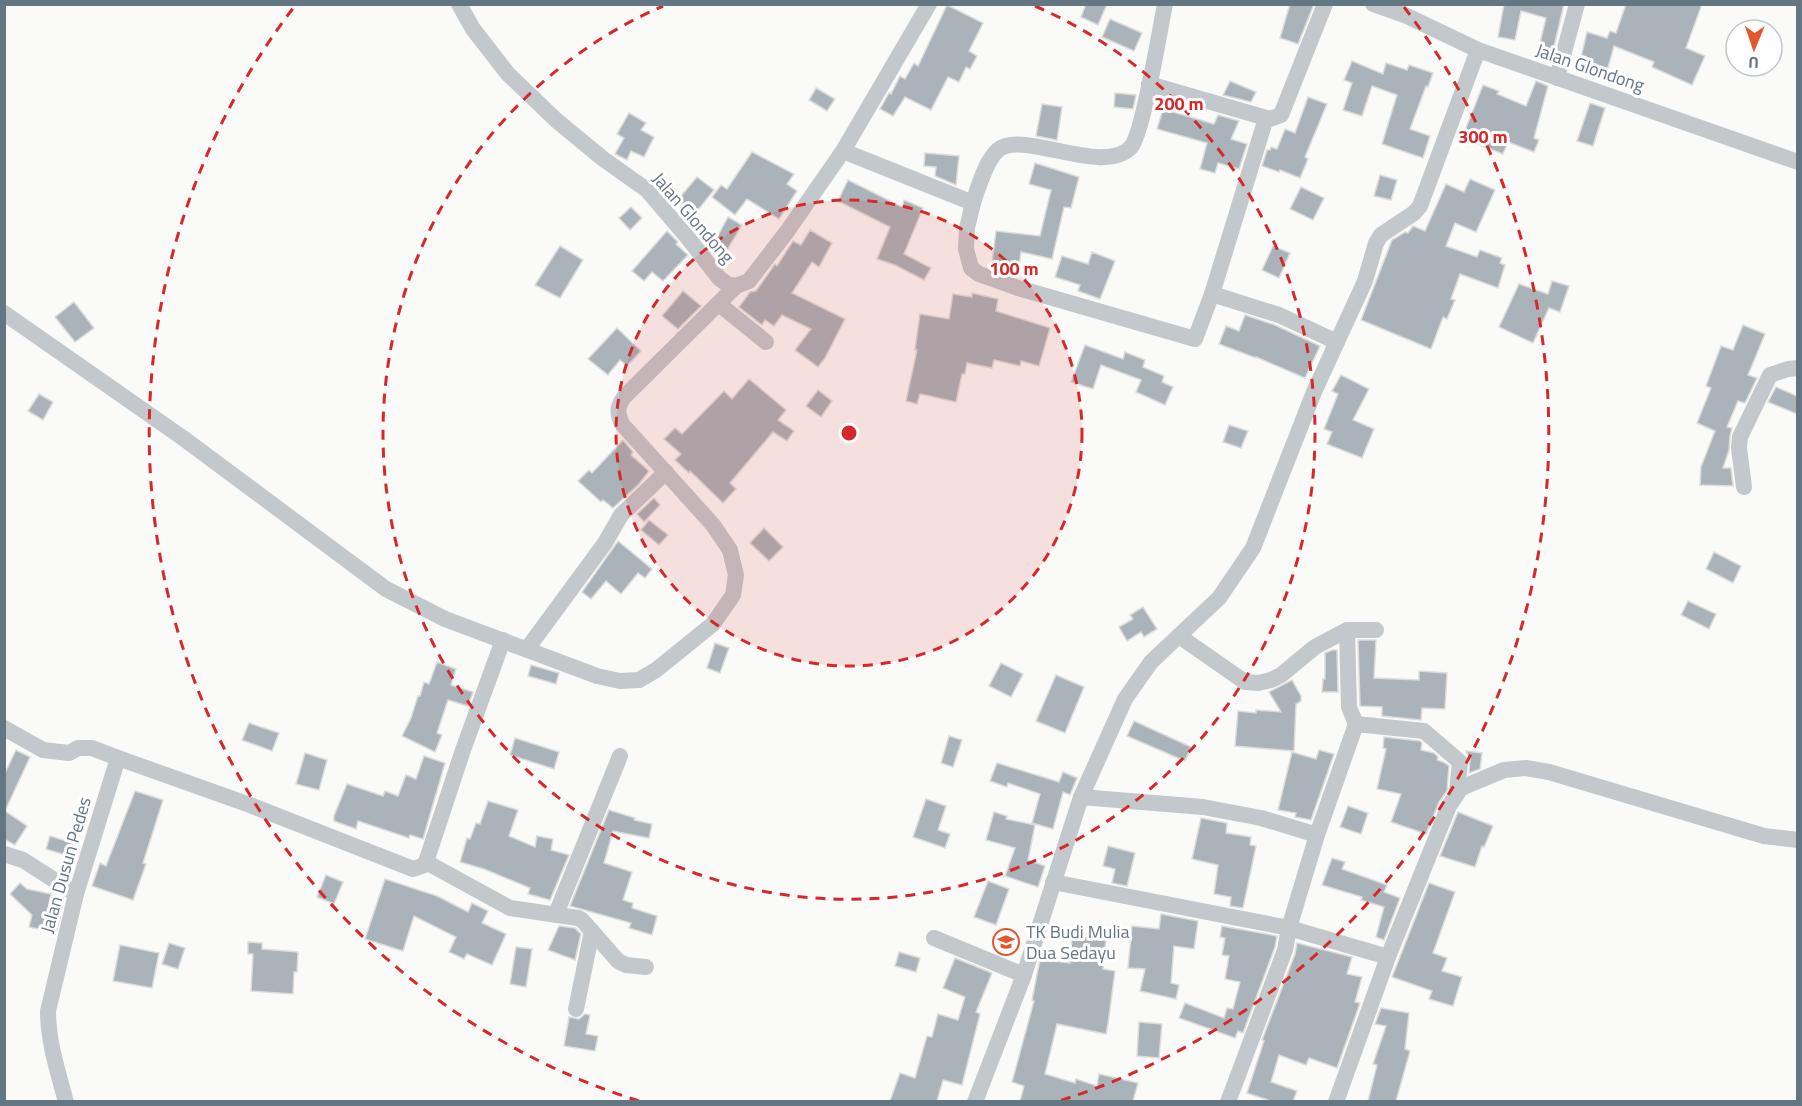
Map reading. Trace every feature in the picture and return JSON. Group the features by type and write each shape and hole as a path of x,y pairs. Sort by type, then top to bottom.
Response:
{"street":[{"name":"Jalan Glondong","path":"459,4 472,29 508,74 556,120 602,158 647,190 719,278 727,284 736,286 749,281 786,233 843,151 929,4"},
{"path":"1165,4 1149,84 1132,147 1121,154 1095,157 1033,146 1004,146 996,151 973,203 967,228 966,249 971,268 979,274 1018,288 1195,339 1212,294 1266,118"},
{"path":"1149,84 1270,120 1281,116 1325,4"},
{"name":"Jalan Glondong","path":"1373,4 1407,16 1478,50 1797,162"},
{"path":"1557,78 1577,4"},
{"path":"975,1101 1024,975 1081,797 1125,699 1151,662 1218,598 1254,548 1314,392 1365,281 1376,243 1381,235 1414,213 1420,206 1478,50"},
{"path":"843,151 973,203"},
{"path":"4,313 183,438 386,590 444,619 597,676 620,681 639,680 656,670 713,624 732,595 736,575 730,550 713,525 622,424 618,406 624,397 736,286"},
{"path":"1212,294 1279,315 1337,342"},
{"path":"719,304 766,342"},
{"path":"1744,487 1739,448 1740,436 1770,375 1777,371 1797,368"},
{"path":"527,649 605,543 621,515 666,472"},
{"path":"1179,636 1245,682 1257,683 1281,675 1315,647 1347,630 1376,630"},
{"path":"1228,1101 1285,950 1289,928 1317,835 1356,724 1348,707 1347,630"},
{"path":"4,728 43,750 69,753 78,748 92,748 250,805 413,869 423,866 426,862 503,640"},
{"path":"1336,1101 1388,957 1457,791 1460,762 1427,732 1356,724"},
{"path":"556,914 620,756"},
{"name":"Jalan Dusun Pedes","path":"66,1101 51,1045 48,1011 76,894 118,758"},
{"path":"1457,791 1504,770 1526,768 1549,772 1764,836 1797,840"},
{"path":"1081,797 1203,807 1261,818 1317,835"},
{"path":"4,854 23,860 76,894"},
{"path":"426,862 510,908 578,918 618,961 646,967"},
{"path":"1053,882 1289,928 1388,957"},
{"path":"576,1009 592,931"},
{"path":"934,938 1024,975"}],"building":[{"path":"1086,4 1107,4 1098,25 1081,17"},
{"path":"1290,4 1314,4 1298,44 1280,38"},
{"path":"1504,4 1564,4 1553,51 1539,47 1546,18 1521,11 1515,40 1498,37"},
{"path":"1626,4 1702,4 1686,48 1705,56 1692,85 1652,67 1654,62 1614,46 1607,71 1580,61 1587,32 1607,38 1610,31 1616,33"},
{"path":"947,5 983,23 969,51 977,56 970,69 966,67 959,82 948,77 931,110 905,97 893,116 880,109 900,76 905,79 914,63 918,66"},
{"path":"1110,19 1142,33 1134,51 1102,37"},
{"path":"1352,61 1383,74 1386,63 1407,70 1409,65 1433,73 1410,129 1430,136 1423,158 1382,144 1397,95 1372,86 1362,116 1343,110 1352,83 1344,80"},
{"path":"1230,81 1256,92 1251,102 1223,95"},
{"path":"1536,81 1548,86 1534,138 1539,140 1534,152 1508,142 1503,154 1462,138 1483,85 1499,91 1497,94 1526,106"},
{"path":"816,88 835,99 827,111 809,100"},
{"path":"1115,93 1136,95 1133,109 1114,107"},
{"path":"1308,97 1327,104 1305,157 1308,159 1300,178 1262,166 1267,150 1271,147 1277,149 1285,129 1295,133"},
{"path":"1590,103 1605,108 1593,146 1577,141"},
{"path":"1042,104 1062,107 1057,140 1036,136"},
{"path":"1163,109 1214,124 1218,115 1239,121 1231,139 1247,144 1239,169 1218,163 1215,173 1200,169 1207,143 1157,129"},
{"path":"629,113 646,123 641,130 654,137 644,157 631,151 627,160 615,154 624,138 617,134"},
{"path":"752,152 794,174 787,184 797,191 779,219 747,199 735,215 712,197 721,185 727,189"},
{"path":"925,153 959,156 956,185 935,176 936,167 924,166"},
{"path":"1035,163 1079,177 1071,208 1064,207 1052,259 1021,252 1019,266 992,263 996,231 1040,236 1051,190 1029,184"},
{"path":"1380,175 1397,180 1391,200 1374,196"},
{"path":"697,177 714,190 693,216 676,202"},
{"path":"1470,179 1495,190 1476,232 1455,223 1446,246 1477,257 1480,250 1502,258 1500,263 1505,265 1498,288 1460,274 1451,299 1455,300 1447,319 1443,317 1431,349 1361,320 1392,240 1405,232 1408,233 1413,226 1425,231 1446,184 1464,192"},
{"path":"848,180 902,207 904,200 923,208 904,254 931,268 924,280 895,265 877,259 890,227 838,201"},
{"path":"1301,187 1324,198 1313,220 1290,209"},
{"path":"631,207 642,218 630,230 619,218"},
{"path":"728,217 742,225 727,250 714,243"},
{"path":"810,230 832,243 819,267 812,262 792,293 845,319 818,367 795,350 811,329 782,315 774,326 765,320 762,325 739,307 750,292 756,291 775,264 777,266 793,241 801,245"},
{"path":"667,231 688,255 663,281 652,272 644,281 632,271"},
{"path":"560,246 583,260 560,298 535,285"},
{"path":"1273,246 1290,253 1279,278 1262,270"},
{"path":"1092,252 1115,261 1100,299 1078,291 1080,285 1055,277 1062,256 1088,264"},
{"path":"1552,281 1569,286 1560,312 1549,308 1533,343 1499,327 1519,284 1548,294"},
{"path":"683,291 701,306 678,329 662,316"},
{"path":"972,293 998,299 996,311 1050,328 1039,366 1021,361 1020,366 994,360 992,368 967,363 965,374 962,374 956,402 920,394 917,404 906,401 917,350 915,350 920,314 949,319 953,294 972,297"},
{"path":"74,302 94,328 75,342 55,317"},
{"path":"1245,315 1275,325 1320,346 1305,378 1219,344 1226,326 1239,331"},
{"path":"1743,325 1765,334 1748,375 1757,378 1745,403 1738,401 1727,427 1732,428 1729,450 1723,468 1731,468 1733,486 1700,485 1701,467 1715,431 1697,423 1711,388 1706,386 1721,346 1733,350"},
{"path":"617,328 641,351 627,366 620,360 608,375 588,359"},
{"path":"1085,345 1123,359 1125,352 1145,360 1143,367 1164,376 1162,382 1173,387 1165,405 1136,392 1141,380 1101,365 1093,389 1071,382"},
{"path":"1341,375 1369,389 1353,420 1374,429 1362,458 1327,444 1332,432 1324,429 1338,394 1332,391"},
{"path":"749,379 786,410 778,420 794,431 787,441 773,432 730,483 736,489 723,503 690,471 689,473 675,460 681,454 664,439 675,428 682,434 724,391 732,399"},
{"path":"1776,387 1797,396 1797,414 1768,402"},
{"path":"818,390 832,401 821,417 806,406"},
{"path":"39,394 53,402 43,420 28,411"},
{"path":"1229,425 1248,431 1241,448 1223,442"},
{"path":"623,440 633,452 631,455 649,471 639,484 613,508 603,500 601,502 578,481 589,470 592,473"},
{"path":"654,498 660,505 644,522 637,514"},
{"path":"649,520 668,535 659,545 641,530"},
{"path":"764,528 783,547 769,561 750,543"},
{"path":"618,541 652,569 645,578 638,573 621,594 606,581 591,599 582,592"},
{"path":"1714,552 1741,566 1733,583 1706,569"},
{"path":"1688,601 1716,614 1709,629 1681,615"},
{"path":"1143,607 1157,629 1144,637 1141,632 1127,641 1119,627 1133,619 1130,615"},
{"path":"1358,640 1376,640 1374,678 1419,680 1419,671 1447,673 1445,709 1422,708 1421,720 1382,716 1382,707 1360,706"},
{"path":"715,643 729,648 720,673 707,668"},
{"path":"1337,650 1338,692 1322,692 1323,679 1325,679 1325,653"},
{"path":"437,662 456,669 451,685 473,692 468,706 448,700 437,733 442,735 435,752 402,736 424,682 429,684"},
{"path":"1001,663 1023,674 1011,697 989,686"},
{"path":"531,665 559,673 556,684 528,676"},
{"path":"1056,675 1084,687 1065,733 1036,721"},
{"path":"1292,680 1301,696 1301,701 1296,704 1294,751 1235,746 1238,711 1281,712 1269,692"},
{"path":"1134,721 1191,747 1185,761 1127,736"},
{"path":"249,723 279,733 272,751 242,740"},
{"path":"949,736 962,740 953,767 941,763"},
{"path":"1384,737 1420,741 1421,750 1434,753 1438,757 1437,760 1449,766 1447,791 1439,802 1426,834 1391,822 1401,794 1377,789 1386,749 1383,748"},
{"path":"515,738 559,752 554,769 510,755"},
{"path":"16,750 30,757 5,811 27,826 15,845 4,839 4,775"},
{"path":"1319,750 1334,754 1311,820 1295,817 1296,813 1278,810 1292,752 1316,759"},
{"path":"1466,751 1482,753 1480,769 1469,773 1470,759"},
{"path":"305,753 327,760 319,790 296,784"},
{"path":"424,756 445,763 423,839 410,835 409,838 358,821 356,829 334,821 347,784 383,796 385,791 398,796 406,775 416,779"},
{"path":"997,763 1059,782 1063,772 1077,778 1070,795 1063,792 1053,829 1032,823 1040,794 1008,783 1007,787 990,781"},
{"path":"135,791 163,800 143,863 146,864 133,900 92,886 100,863 106,866"},
{"path":"926,799 946,806 938,830 950,834 945,848 913,837"},
{"path":"488,801 518,810 509,836 535,847 537,836 553,839 551,850 569,855 550,900 528,894 530,888 460,862 467,838 470,839 476,823 480,824"},
{"path":"1348,806 1368,813 1361,834 1340,827"},
{"path":"609,810 652,824 649,838 613,831 604,863 632,872 623,900 633,903 632,908 657,916 652,935 629,928 631,923 570,906"},
{"path":"994,812 1007,816 1006,819 1035,825 1028,860 1045,866 1038,887 1005,876 1015,848 986,840"},
{"path":"1458,812 1493,826 1484,847 1482,846 1475,867 1440,856"},
{"path":"1201,818 1227,823 1226,833 1251,837 1250,845 1256,846 1243,908 1230,906 1231,897 1214,894 1218,865 1192,859"},
{"path":"50,836 73,843 69,856 46,849"},
{"path":"1108,846 1135,853 1127,886 1112,883 1115,869 1103,866"},
{"path":"1332,858 1345,862 1342,869 1387,885 1384,892 1400,898 1384,940 1376,937 1384,907 1361,900 1362,897 1322,885"},
{"path":"326,875 343,882 334,904 317,897"},
{"path":"385,879 437,896 468,912 472,903 488,911 482,923 506,934 492,965 467,954 464,959 449,952 456,937 414,916 403,951 365,939"},
{"path":"988,881 1009,889 996,925 974,917"},
{"path":"20,883 27,889 51,894 48,910 61,913 56,933 29,927 32,915 10,894"},
{"path":"1429,883 1455,892 1433,953 1447,958 1442,971 1462,977 1453,1006 1429,999 1432,991 1392,977"},
{"path":"1161,914 1198,921 1194,949 1174,946 1171,983 1179,985 1176,999 1140,991 1145,969 1128,968 1132,926 1159,929"},
{"path":"559,926 575,928 581,934 575,960 548,950"},
{"path":"1222,926 1277,936 1243,1033 1238,1031 1235,1038 1179,1018 1185,1003 1224,1018 1227,1008 1233,1009 1240,982 1225,979 1229,956 1222,955 1225,938 1220,937"},
{"path":"1072,935 1106,938 1103,969 1115,971 1108,1024 1106,1034 1057,1024 1045,1074 1075,1083 1076,1079 1097,1086 1099,1074 1138,1083 1133,1101 1020,1101 1024,1086 1012,1082 1034,1001 1032,1000 1040,959 1070,963"},
{"path":"248,942 262,943 262,949 298,952 293,994 251,991 253,954 248,954"},
{"path":"169,943 185,948 178,969 162,964"},
{"path":"1297,943 1352,957 1347,974 1362,977 1355,1002 1360,1003 1337,1068 1309,1058 1306,1065 1279,1055 1271,1082 1297,1091 1293,1101 1271,1101 1247,1093 1264,1041 1262,1040 1295,954"},
{"path":"120,945 159,953 152,988 113,981"},
{"path":"516,947 532,949 526,987 510,984"},
{"path":"899,952 920,958 916,972 895,966"},
{"path":"955,958 992,973 976,1012 980,1014 962,1085 943,1080 937,1101 890,1101 900,1073 915,1078 927,1036 932,1037 938,1014 958,1020 965,997 943,988"},
{"path":"1381,1008 1409,1013 1405,1049 1410,1051 1396,1101 1368,1101 1377,1065 1373,1064 1386,1026 1375,1024"},
{"path":"585,1014 590,1015 586,1034 598,1036 595,1051 564,1046 569,1017 579,1019"},
{"path":"1139,1022 1162,1024 1159,1058 1137,1056"}],"place":[{"name":"TK Budi Mulia Dua Sedayu","path":"1006,942"}]}
